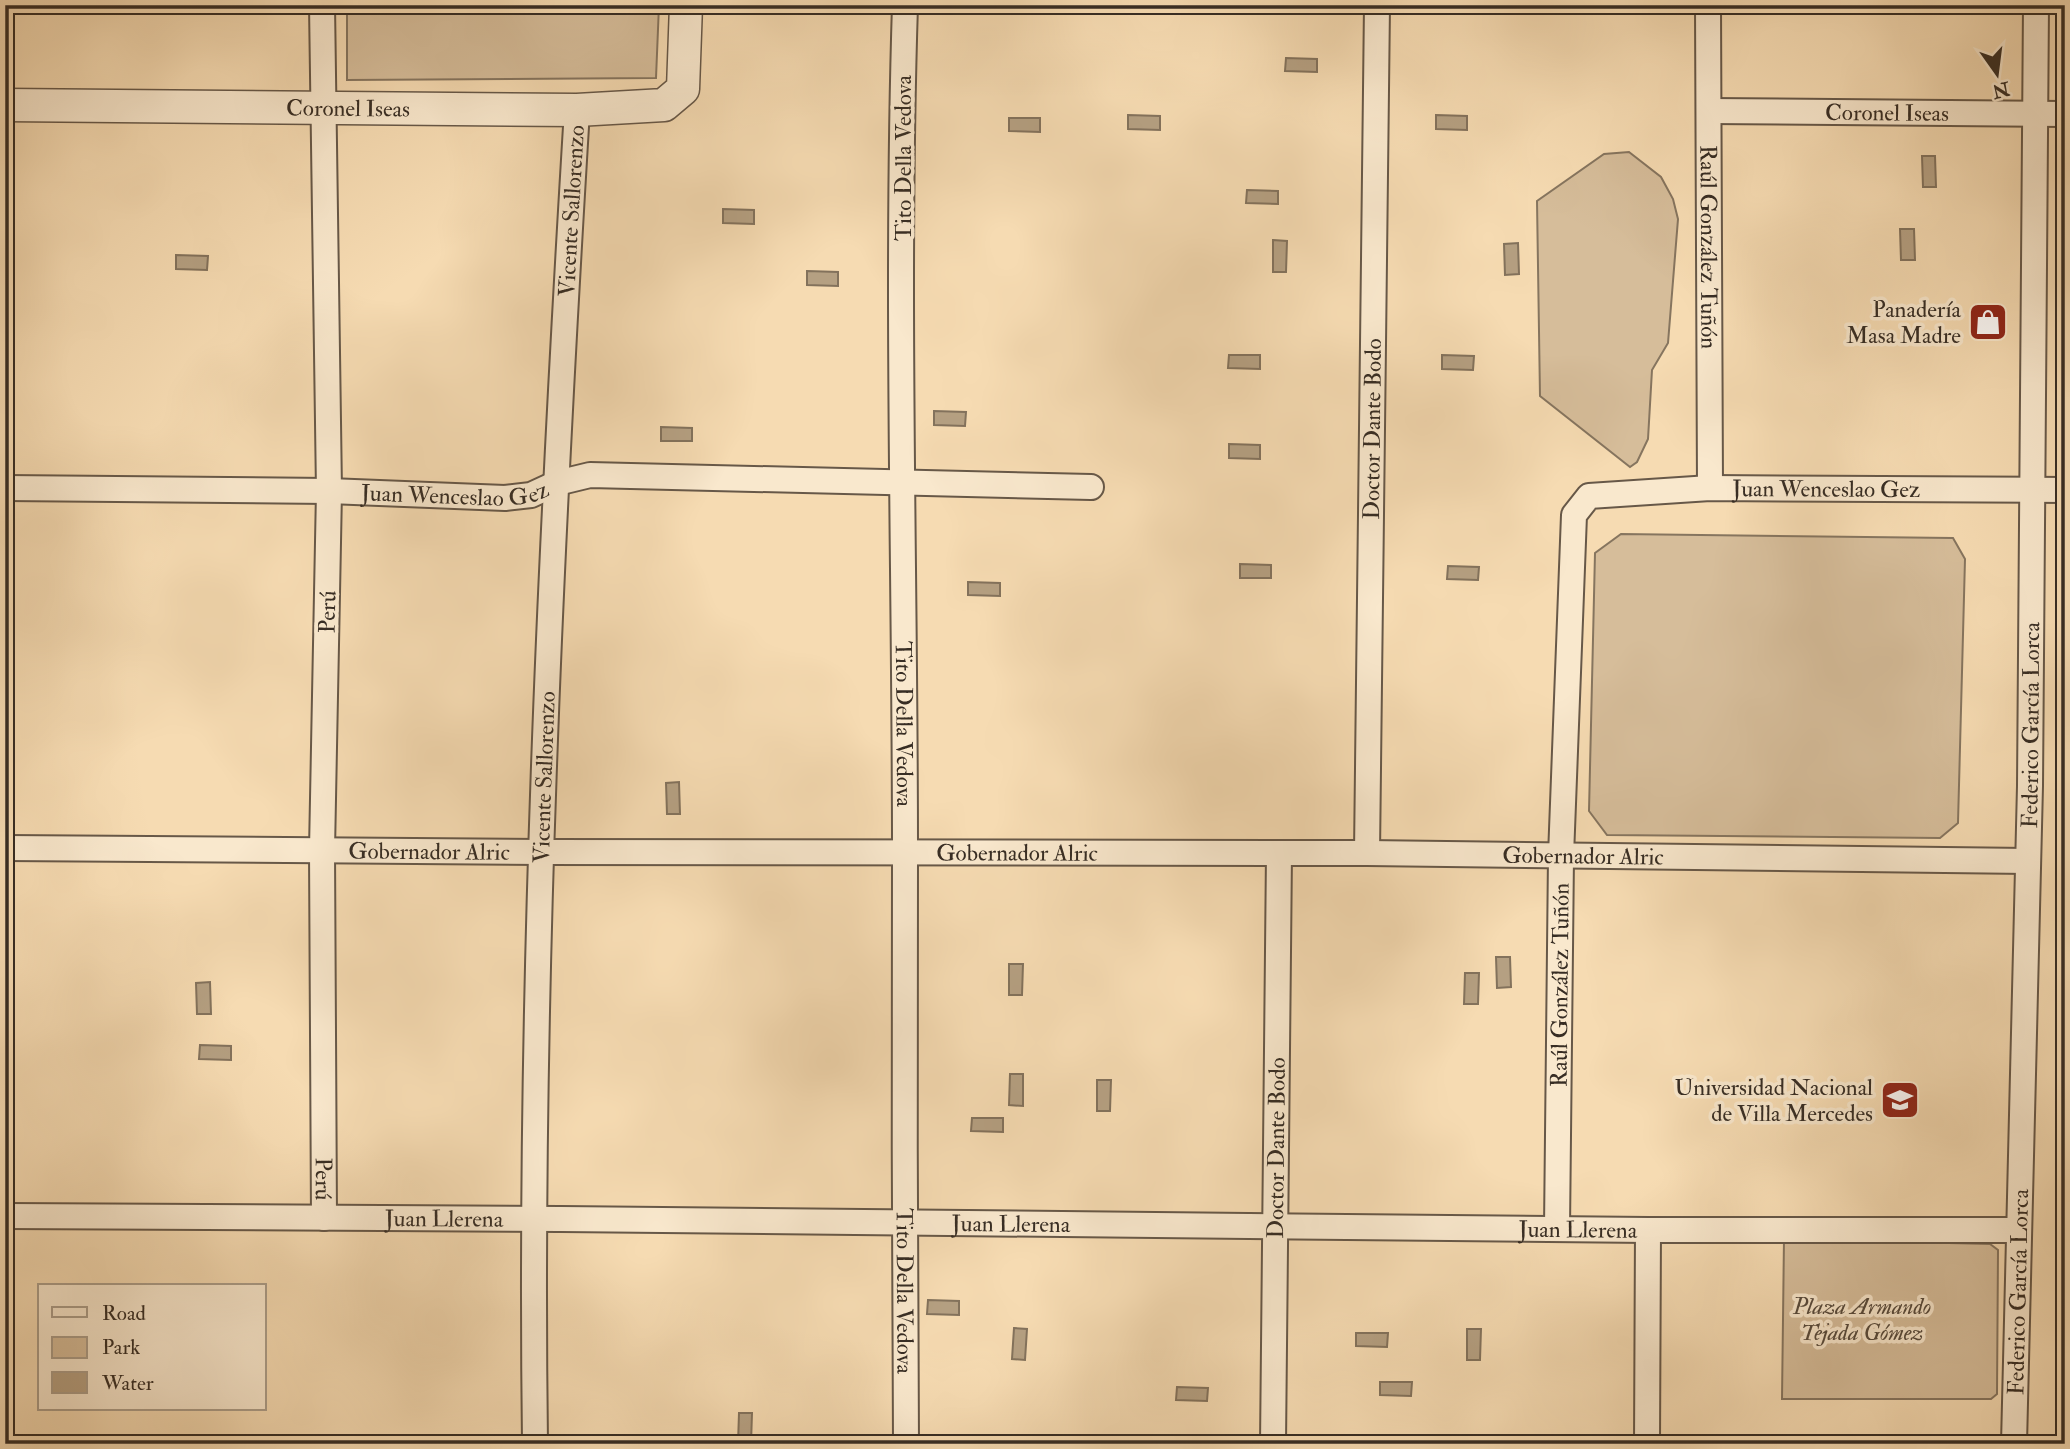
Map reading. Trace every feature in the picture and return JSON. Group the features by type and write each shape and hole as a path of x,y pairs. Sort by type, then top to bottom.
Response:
{"street":[{"name":"Perú","path":"322,5 329,491 323,850 324,1218"},
{"name":"Coronel Iseas","path":"5,104 577,110 664,105 683,89 686,5"},
{"name":"Tito Della Vedova","path":"905,5 902,106 901,481 906,1444"},
{"name":"Doctor Dante Bodo","path":"1367,853 1377,5"},
{"name":"Raúl González Tuñón","path":"1708,5 1710,488"},
{"name":"Federico García Lorca","path":"2014,1444 2028,861 2036,5"},
{"name":"Vicente Sallorenzo","path":"534,1444 532,1218 542,852 556,484 577,110"},
{"name":"Coronel Iseas","path":"1709,111 2065,114"},
{"name":"Juan Wenceslao Gez","path":"5,488 329,491 505,498 531,495 556,484 590,475 1091,487"},
{"name":"Juan Wenceslao Gez","path":"1589,496 1710,488 2065,489"},
{"name":"Raúl González Tuñón","path":"1557,1228 1561,856 1574,515 1589,496"},
{"name":"Gobernador Alric","path":"5,848 1367,853 2028,861"},
{"name":"Doctor Dante Bodo","path":"1273,1444 1279,853"},
{"name":"Juan Llerena","path":"5,1216 532,1218 1648,1230 2018,1230"},
{"path":"1647,1444 1648,1230"}],"green space":[{"path":"347,5 659,5 656,78 347,80"},
{"path":"1629,152 1661,177 1673,199 1678,219 1668,343 1652,370 1648,439 1637,462 1630,467 1540,396 1537,201 1604,154"},
{"path":"1621,534 1953,538 1965,559 1958,823 1940,838 1607,835 1589,811 1595,553"},
{"name":"Plaza Armando Tejada Gómez","path":"1784,1239 1990,1244 1998,1250 1997,1394 1991,1399 1782,1399"}],"water":[{"path":"1286,58 1317,59 1317,72 1285,71"},
{"path":"1128,115 1160,116 1160,130 1128,129"},
{"path":"1436,115 1467,116 1467,130 1436,129"},
{"path":"1009,118 1040,118 1040,132 1009,131"},
{"path":"1922,156 1935,156 1936,187 1923,187"},
{"path":"1247,190 1278,191 1278,204 1246,203"},
{"path":"723,209 754,210 754,224 723,223"},
{"path":"1900,229 1914,229 1915,260 1901,260"},
{"path":"1273,240 1287,241 1286,272 1273,272"},
{"path":"1518,243 1519,274 1505,275 1504,244"},
{"path":"176,255 208,256 207,270 176,269"},
{"path":"807,271 838,272 838,286 807,285"},
{"path":"1229,355 1260,355 1260,369 1228,368"},
{"path":"1442,355 1474,356 1473,370 1442,369"},
{"path":"934,411 966,412 965,426 934,425"},
{"path":"661,427 692,428 692,441 661,441"},
{"path":"1229,444 1260,445 1260,459 1229,458"},
{"path":"1240,564 1271,565 1271,578 1240,578"},
{"path":"1448,566 1479,567 1478,580 1447,579"},
{"path":"968,582 1000,583 1000,596 968,595"},
{"path":"679,782 680,814 667,814 666,783"},
{"path":"1496,957 1510,957 1511,987 1497,988"},
{"path":"1009,964 1023,964 1022,995 1009,995"},
{"path":"1465,973 1479,973 1478,1004 1464,1004"},
{"path":"210,982 211,1014 197,1014 196,983"},
{"path":"200,1045 231,1046 231,1060 199,1059"},
{"path":"1010,1074 1023,1074 1023,1106 1009,1105"},
{"path":"1097,1080 1111,1080 1110,1111 1097,1111"},
{"path":"972,1118 1003,1118 1003,1132 971,1131"},
{"path":"928,1300 959,1301 959,1315 927,1314"},
{"path":"1014,1328 1027,1329 1025,1360 1012,1359"},
{"path":"1467,1329 1481,1329 1480,1360 1467,1360"},
{"path":"1356,1333 1388,1333 1387,1347 1356,1346"},
{"path":"1380,1382 1412,1382 1411,1396 1380,1395"},
{"path":"1177,1387 1208,1388 1207,1401 1176,1400"},
{"path":"739,1413 752,1413 751,1444 738,1444"}],"place":[{"name":"Panadería Masa Madre","path":"1988,322"},
{"name":"Universidad Nacional de Villa Mercedes","path":"1900,1100"}]}
